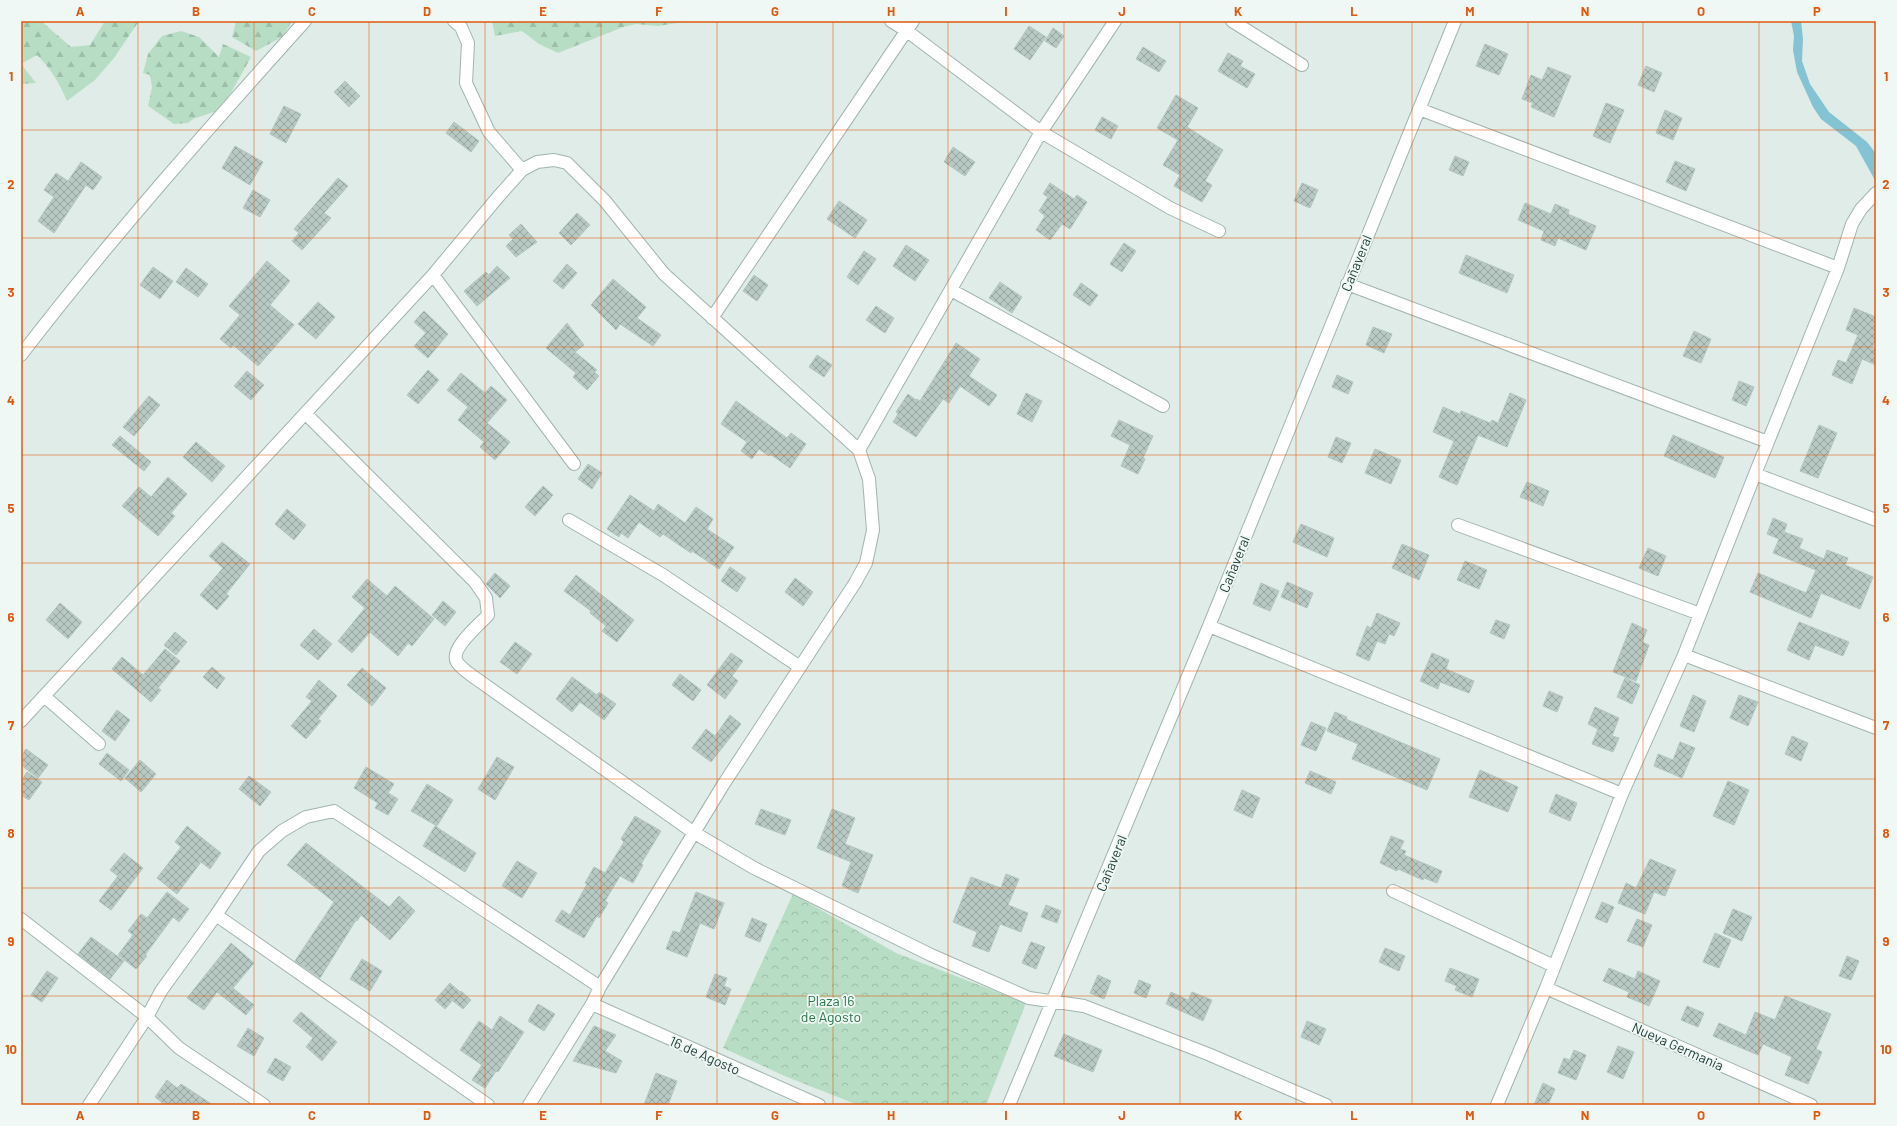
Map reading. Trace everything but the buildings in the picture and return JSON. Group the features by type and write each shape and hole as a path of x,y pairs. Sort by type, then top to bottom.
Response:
{"street":[{"path":"21,355 62,302 206,131 305,21"},
{"path":"454,21 460,27 468,44 466,83 489,132 522,170"},
{"path":"891,21 910,26 1041,132 1170,208 1219,231"},
{"path":"859,450 1041,132 1115,21"},
{"path":"1232,21 1302,65"},
{"name":"Cañaveral","path":"1009,1105 1053,1003 1209,626 1455,21"},
{"path":"712,318 910,26"},
{"path":"1419,109 1838,268"},
{"path":"21,720 306,414 433,274 522,170 537,162 554,160 567,163 605,201 664,274 859,450 869,480 873,530 866,563 855,584 693,832 600,987 592,1004 529,1105"},
{"path":"1497,1105 1546,988 1622,794 1684,655 1838,268 1852,224 1860,209 1876,193"},
{"path":"433,274 574,464"},
{"path":"1347,284 1768,442"},
{"path":"951,290 1163,406"},
{"path":"306,414 475,582 486,598 488,615 459,646 455,653 456,662 471,675 693,832 754,868 932,955 1029,998 1053,1003 1084,1006 1144,1028 1326,1105"},
{"path":"1755,474 1876,520"},
{"path":"569,520 663,575 800,667"},
{"path":"1458,525 1700,614"},
{"path":"1209,626 1622,794"},
{"path":"1684,655 1876,728"},
{"path":"44,696 99,744"},
{"path":"88,1105 147,1017 161,991 216,915 259,851 282,831 306,817 334,811 600,987"},
{"path":"1393,891 1554,966"},
{"path":"216,915 488,1105"},
{"path":"21,919 147,1017 179,1048 264,1105"},
{"name":"Nueva Germania","path":"1546,988 1811,1105"},
{"name":"16 de Agosto","path":"592,1004 819,1105"}],"green space":[{"path":"21,21 41,21 71,47 90,45 105,21 141,21 137,24 114,58 95,80 67,101 54,76 37,55 21,64"},
{"path":"236,21 292,21 282,37 256,51 232,37"},
{"path":"492,21 690,21 658,26 636,24 623,27 558,53 539,44 522,31 495,36"},
{"path":"181,31 199,37 219,57 223,44 251,57 231,93 217,111 193,119 188,123 174,124 148,106 152,87 150,75 143,73 148,54 162,36"},
{"path":"21,64 36,83 21,84"},
{"name":"Plaza 16 de Agosto","path":"793,894 896,953 1026,1003 986,1105 858,1105 787,1077 723,1048"}],"water":[{"path":"1791,21 1801,21 1803,39 1802,61 1810,84 1829,112 1867,142 1874,151 1876,157 1876,182 1856,146 1821,119 1813,107 1797,72 1793,50 1794,36"}]}
